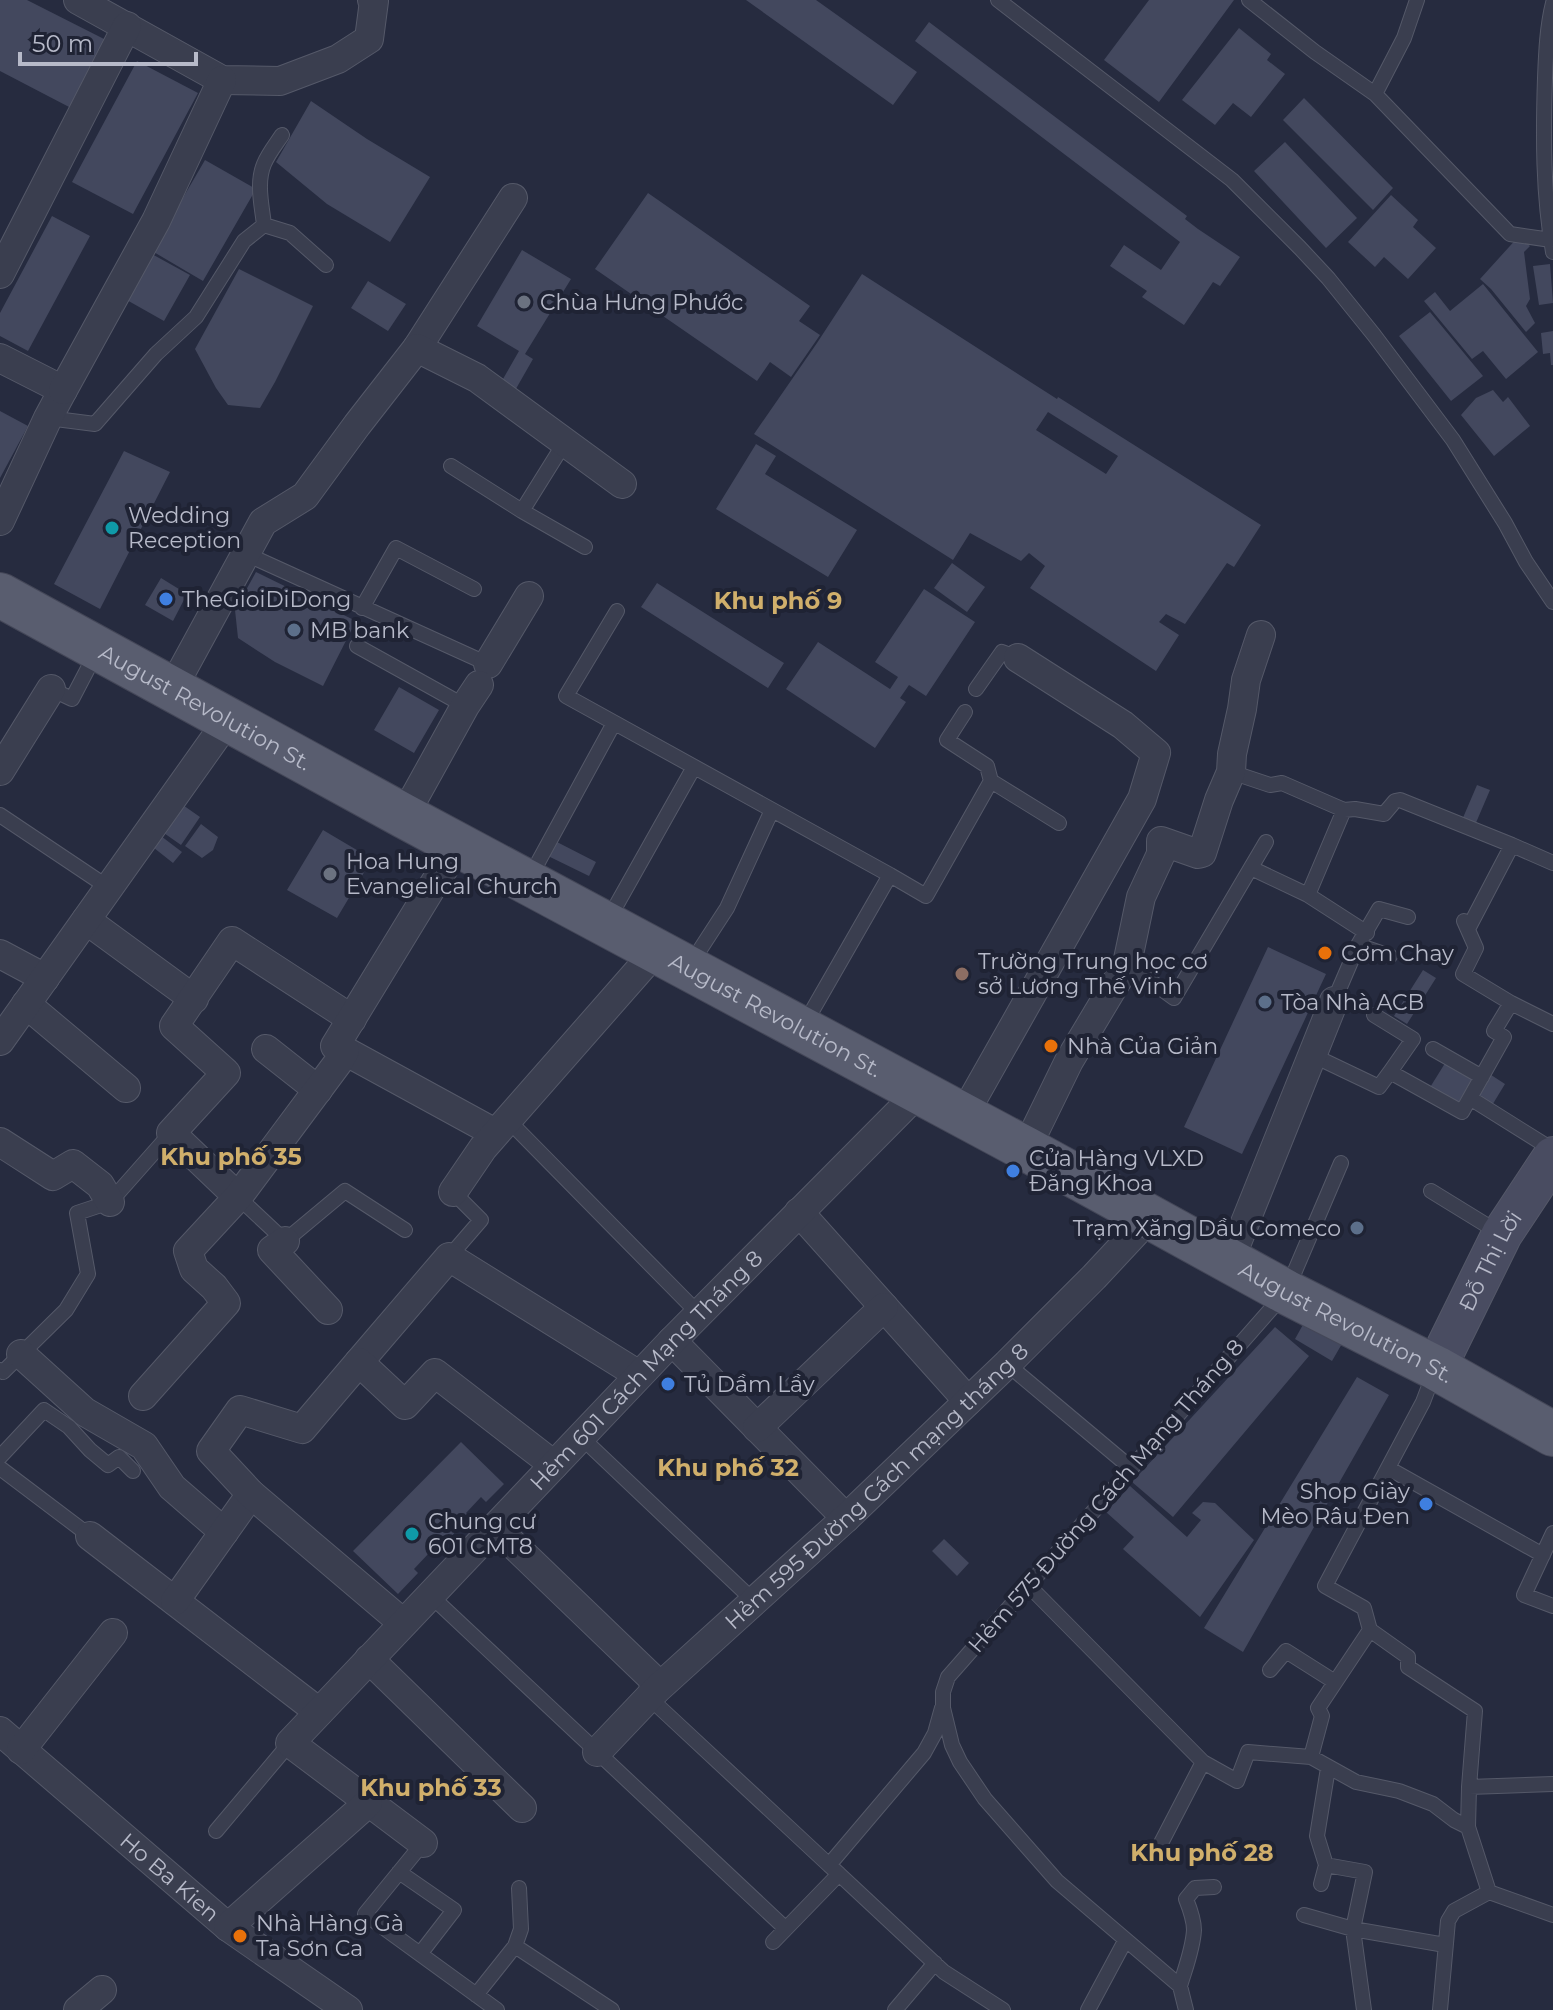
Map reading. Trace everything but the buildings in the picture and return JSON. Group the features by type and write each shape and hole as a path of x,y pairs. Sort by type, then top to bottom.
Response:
{"main road":[{"name":"August Revolution St.","path":"0,595 1286,1292 1436,1368 1553,1434"}],"street":[{"path":"78,0 222,80 280,81 338,59 369,39 372,0"},
{"path":"0,274 127,26"},
{"path":"0,521 48,418 156,221 222,80"},
{"path":"172,689 263,522 305,496 417,348 513,198"},
{"path":"417,348 477,378 622,484"},
{"path":"0,358 63,390"},
{"path":"404,816 529,596"},
{"path":"1026,1149 1069,1061 1127,964 1141,897 1161,854 1161,841 1202,853 1231,772 1246,680 1261,635"},
{"path":"963,1116 1142,799 1156,753 1123,725 1018,658"},
{"path":"0,771 51,689"},
{"path":"0,1041 228,720"},
{"path":"459,845 335,1046 452,1109 501,1126"},
{"path":"86,920 194,999"},
{"path":"238,1197 171,1133 226,1073 174,1026 232,941 352,1019"},
{"path":"0,954 45,978"},
{"path":"453,1192 501,1126 672,959"},
{"path":"1230,1260 1334,1001"},
{"path":"26,1004 126,1088"},
{"path":"266,1049 318,1090"},
{"path":"143,1396 226,1303 194,1269 188,1251 238,1197 345,1051"},
{"name":"Hẻm 601 Cách Mạng Tháng 8","path":"290,1743 639,1375 919,1092"},
{"path":"0,1142 53,1176 73,1164 100,1185 110,1202"},
{"name":"Đỗ Thị Lời","path":"1436,1368 1502,1234 1553,1157"},
{"path":"799,1212 968,1401"},
{"name":"Hẻm 595 Đường Cách mạng tháng 8","path":"597,1752 655,1691 846,1518 1007,1364 1150,1217"},
{"path":"285,1241 272,1250 328,1310"},
{"path":"403,1623 251,1494 211,1451 240,1410 302,1429 449,1257 639,1375"},
{"path":"757,1428 884,1307"},
{"name":"Hẻm 595 Đường Cách mạng tháng 8","path":"672,1341 846,1518"},
{"path":"11,1362 85,1412 144,1446 172,1487 224,1532"},
{"path":"359,1362 405,1405 435,1373 554,1465"},
{"path":"175,1601 251,1494"},
{"path":"495,1527 652,1678 655,1691"},
{"path":"90,1536 319,1712"},
{"path":"11,1740 113,1633"},
{"path":"369,1659 522,1808"},
{"name":"Ho Ba Kien","path":"11,1740 228,1927 348,2010"},
{"path":"290,1743 423,1843"},
{"path":"228,1927 368,1803"},
{"path":"78,2010 102,1990"}],"lane":[{"path":"998,0 1205,158 1253,199 1328,278 1425,400 1477,477 1553,602"},
{"path":"1249,0 1375,94 1510,234 1552,246 1545,191 1544,136 1546,60 1553,3"},
{"path":"1375,94 1404,38 1417,0"},
{"path":"264,225 260,192 262,172 266,159 282,135"},
{"path":"264,225 290,233 326,265"},
{"path":"48,418 95,424 156,354 196,317 244,241 264,225"},
{"path":"522,511 565,442"},
{"path":"451,466 585,547"},
{"path":"362,608 396,548 474,589"},
{"path":"246,554 362,608 477,685"},
{"path":"617,611 566,696 926,896 991,781"},
{"path":"357,646 477,685"},
{"path":"51,689 72,699 98,650"},
{"path":"976,689 1002,652 1018,658"},
{"path":"965,712 947,740 987,766 991,781 1059,823"},
{"path":"528,882 614,723"},
{"path":"606,924 694,767"},
{"path":"1231,772 1270,785 1282,783 1344,810 1381,814 1400,800 1553,863"},
{"path":"672,959 727,908 772,810"},
{"path":"1308,895 1344,810"},
{"path":"0,815 109,888"},
{"path":"1127,964 1174,998 1266,842"},
{"path":"1512,845 1466,925 1476,948 1463,974 1553,1024"},
{"path":"1251,868 1308,895 1363,939 1390,956"},
{"path":"801,1028 890,875"},
{"path":"1334,1001 1379,909 1408,917"},
{"path":"1390,1072 1462,1112 1504,1037 1494,1031 1511,1003"},
{"path":"1312,1055 1379,1087 1413,1039 1374,1015"},
{"path":"1433,1049 1482,1077"},
{"path":"1470,1098 1553,1150"},
{"path":"501,1126 699,1314"},
{"path":"11,1362 66,1310 88,1274 77,1213 110,1202 171,1133"},
{"name":"Hẻm 575 Đường Cách Mạng Tháng 8","path":"773,1942 834,1870 924,1753 943,1708 943,1692 948,1677 1286,1292 1341,1163"},
{"path":"238,1197 285,1241 345,1191 405,1230"},
{"path":"1431,1191 1502,1234"},
{"path":"449,1257 481,1220 453,1192"},
{"path":"1007,1364 1131,1468"},
{"path":"1436,1368 1423,1402 1325,1586 1364,1608 1370,1630 1408,1657 1408,1667 1475,1711 1468,1827 1489,1892"},
{"path":"0,1457 44,1410 69,1427 108,1465 119,1457 133,1471"},
{"name":"Hẻm 595 Đường Cách mạng tháng 8","path":"581,1437 754,1601"},
{"path":"0,1468 90,1536"},
{"path":"1388,1468 1543,1555"},
{"path":"1553,1533 1524,1595 1553,1606"},
{"path":"1028,1585 1203,1762 1237,1781 1248,1752 1311,1757 1356,1782 1399,1791 1433,1804 1468,1827"},
{"path":"430,1595 785,1928"},
{"path":"1311,1757 1322,1716 1318,1708 1370,1630"},
{"path":"1270,1670 1286,1651 1335,1682"},
{"path":"655,1691 657,1705 944,1972 1003,2010"},
{"path":"943,1708 952,1745 985,1799 1057,1881 1180,1986"},
{"name":"Hẻm 601 Cách Mạng Tháng 8","path":"216,1831 290,1743"},
{"path":"1160,1845 1203,1762"},
{"path":"1321,1884 1326,1865 1317,1836 1328,1768"},
{"path":"1469,1787 1553,1784"},
{"path":"423,1843 365,1914 497,2010"},
{"path":"1326,1865 1365,1872 1353,1929 1364,2010"},
{"path":"399,1872 454,1910 420,1954"},
{"path":"1186,2010 1180,1986 1194,1930 1186,1899 1195,1888 1214,1887"},
{"path":"476,1995 515,1946 521,1929 519,1888"},
{"path":"1440,2010 1448,1921 1454,1911 1489,1892 1553,1915"},
{"path":"1304,1915 1353,1929 1445,1945"},
{"path":"1088,2010 1125,1941"},
{"path":"515,1946 612,2010"},
{"path":"895,2010 935,1963"}],"place":[{"name":"Chùa Hưng Phước","path":"524,302"},
{"name":"Wedding Reception","path":"112,528"},
{"name":"TheGioiDiDong","path":"166,599"},
{"name":"MB bank","path":"294,630"},
{"name":"Hoa Hung Evangelical Church","path":"330,874"},
{"name":"Cơm Chay","path":"1325,953"},
{"name":"Trường Trung học cơ sở Lương Thế Vinh","path":"962,974"},
{"name":"Tòa Nhà ACB","path":"1265,1002"},
{"name":"Nhà Của Giản","path":"1051,1046"},
{"name":"Cửa Hàng VLXD Đăng Khoa","path":"1013,1171"},
{"name":"Trạm Xăng Dầu Comeco","path":"1357,1228"},
{"name":"Tủ Dầm Lầy","path":"668,1384"},
{"name":"Shop Giày Mèo Râu Đen","path":"1426,1504"},
{"name":"Chung cư 601 CMT8","path":"412,1534"},
{"name":"Nhà Hàng Gà Ta Sơn Ca","path":"240,1936"}],"district":[{"name":"Khu phố 9","path":"778,600"},
{"name":"Khu phố 35","path":"231,1156"},
{"name":"Khu phố 32","path":"728,1467"},
{"name":"Khu phố 33","path":"431,1787"},
{"name":"Khu phố 28","path":"1202,1852"}]}
